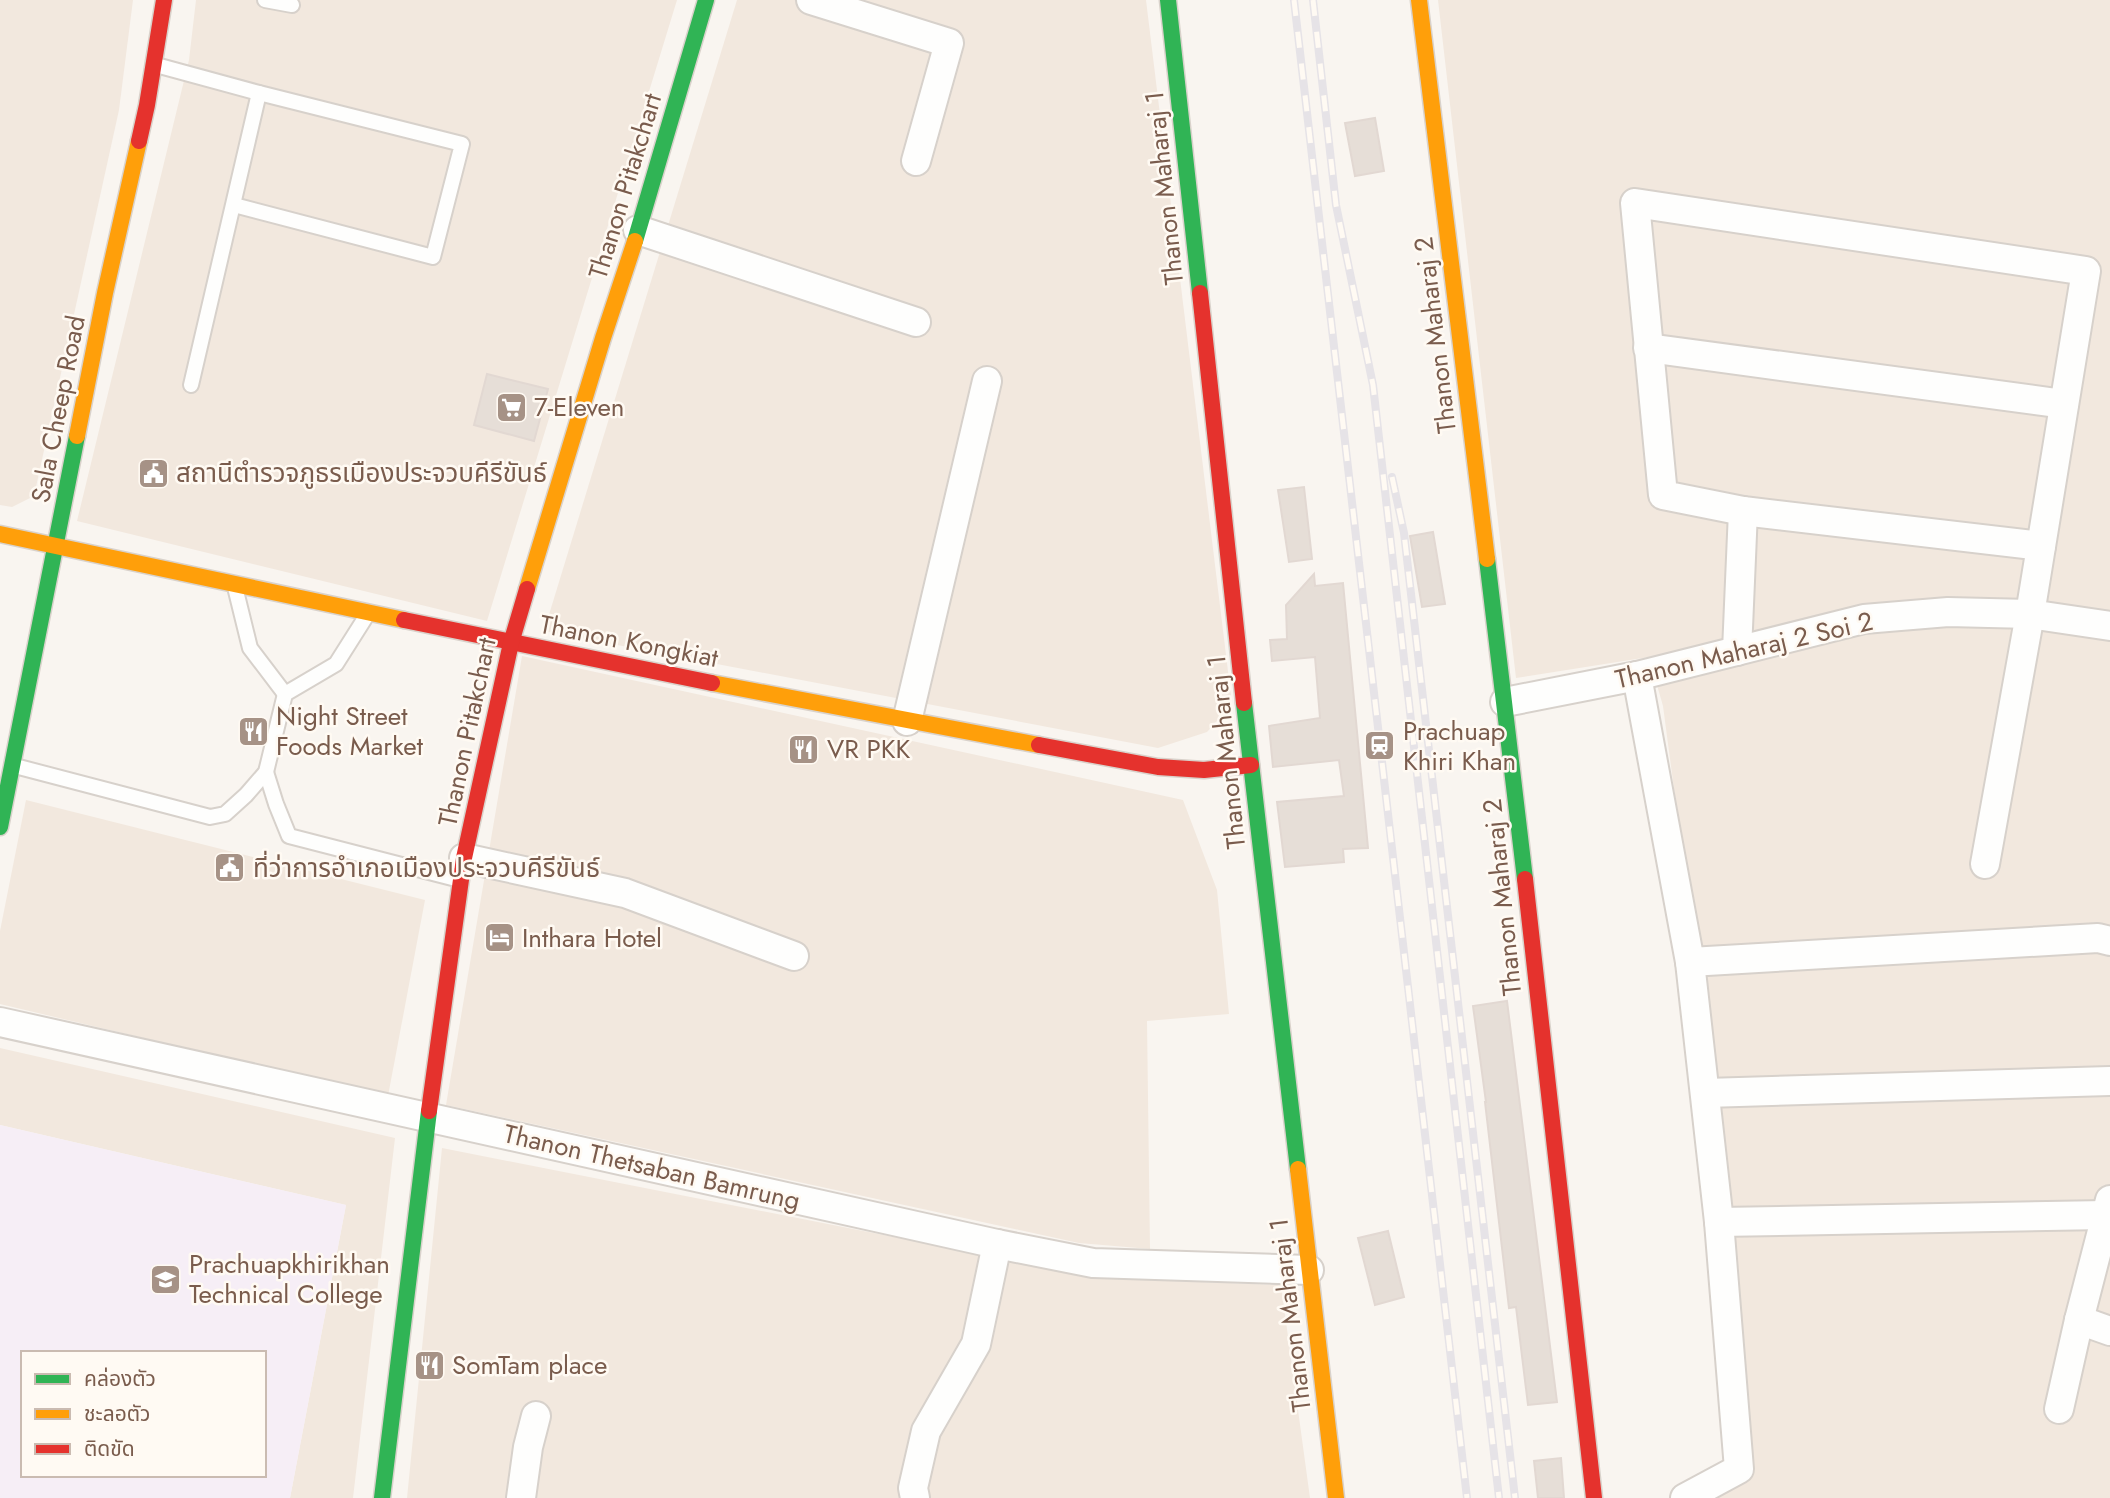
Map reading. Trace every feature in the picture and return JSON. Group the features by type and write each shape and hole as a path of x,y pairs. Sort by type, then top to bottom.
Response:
{"street":[{"name":"Sala Cheep Road","path":"0,827 105,293 155,65 164,0"},
{"name":"Thanon Pitakchart","path":"382,1498 428,1117 463,869 511,643 706,0"},
{"path":"811,0 950,43 916,161"},
{"name":"Thanon Maharaj 1","path":"1168,0 1251,765 1336,1498"},
{"name":"Thanon Maharaj 2","path":"1419,0 1505,702 1594,1498"},
{"path":"1985,864 2030,614 2086,271 1635,203 1662,495 1743,511 2041,546"},
{"path":"638,230 916,322"},
{"path":"1648,348 2064,404"},
{"path":"907,721 987,381"},
{"path":"1737,651 1743,511"},
{"name":"Thanon Kongkiat","path":"0,534 511,643 907,721 1158,767 1204,770 1251,765"},
{"name":"Thanon Maharaj 2 Soi 2","path":"1505,702 1637,676 1864,619 1948,612 2030,614 2110,626"},
{"path":"1637,676 1690,962 1719,1222 1739,1469 1685,1498"},
{"path":"463,869 625,893 794,956"},
{"path":"1690,962 2098,938 2110,941"},
{"name":"Thanon Thetsaban Bamrung","path":"0,1022 997,1244 1093,1263 1309,1270"},
{"path":"1706,1093 2110,1081"},
{"path":"1719,1222 2108,1207 2059,1409"},
{"path":"915,1498 913,1488 926,1431 976,1344 997,1244"},
{"path":"2079,1320 2110,1331"},
{"path":"522,1498 528,1447 536,1416"}],"lane":[{"path":"265,0 292,5"},
{"path":"155,65 462,144 433,257 234,205"},
{"path":"191,384 259,93"},
{"path":"233,582 250,648 285,694"},
{"path":"13,765 210,817 225,814 266,772 285,694 336,664 368,613"},
{"path":"266,772 289,836 463,869"}],"shaded area":[{"path":"0,0 133,0 119,110 34,496 12,507 0,505"},
{"path":"196,0 677,0 487,621 77,521 189,60"},
{"path":"737,0 1146,0 1232,704 1207,732 1158,748 544,631"},
{"path":"1438,0 2110,0 2110,1498 1713,1498 1753,1474 1739,1279 1663,706 1649,657 1516,678"},
{"path":"522,656 1183,800 1217,890 1229,1014 1147,1021 1150,1249 1079,1243 446,1105"},
{"path":"26,800 425,900 388,1096 0,1004 0,931"},
{"path":"0,1048 395,1138 353,1498 290,1498 346,1205 0,1125"},
{"name":"Prachuapkhirikhan Technical College","path":"0,1125 346,1205 290,1498 0,1498"},
{"path":"442,1148 1102,1278 1281,1285 1310,1498 407,1498"}],"building":[{"path":"1375,118 1384,171 1355,176 1345,123"},
{"name":"7-Eleven","path":"487,374 548,389 534,441 474,425"},
{"path":"1304,487 1312,559 1289,562 1278,490"},
{"path":"1433,532 1445,604 1422,607 1410,536"},
{"path":"1314,574 1315,586 1343,583 1368,848 1343,849 1344,862 1285,867 1277,802 1344,796 1339,760 1273,767 1269,726 1320,718 1315,657 1272,661 1270,640 1287,639 1286,605"},
{"path":"1507,1001 1557,1402 1528,1405 1516,1307 1509,1308 1473,1006"},
{"path":"1388,1231 1404,1297 1375,1305 1358,1238"},
{"path":"1561,1458 1564,1498 1538,1498 1534,1461"}],"railway":[{"path":"1294,0 1467,1498"},
{"path":"1313,0 1336,205 1373,385 1499,1498"},
{"path":"1392,477 1404,533 1515,1498"}],"traffic: fast":[{"path":"635,241 706,0"},
{"path":"1168,0 1200,293"},
{"path":"0,827 77,436"},
{"path":"1487,559 1525,879"},
{"path":"1244,703 1298,1169"},
{"path":"382,1498 429,1111"}],"traffic: slow":[{"path":"1419,0 1487,559"},
{"path":"77,436 139,141"},
{"path":"527,589 635,241"},
{"path":"0,534 404,620"},
{"path":"712,683 1039,745"},
{"path":"1298,1169 1336,1498"}],"traffic: jam":[{"path":"139,141 164,0"},
{"path":"1200,293 1244,703"},
{"path":"429,1111 464,858 511,643 527,589"},
{"path":"404,620 712,683"},
{"path":"1039,745 1158,767 1204,770 1251,765"},
{"path":"1525,879 1594,1498"}],"place":[{"name":"7-Eleven","path":"511,407"},
{"name":"สถานีตำรวจภูธรเมืองประจวบคีรีขันธ์","path":"153,473"},
{"name":"Night Street Foods Market","path":"253,731"},
{"name":"Prachuap Khiri Khan","path":"1380,746"},
{"name":"VR PKK","path":"804,749"},
{"name":"ที่ว่าการอำเภอเมืองประจวบคีรีขันธ์","path":"230,868"},
{"name":"Inthara Hotel","path":"499,938"},
{"name":"Prachuapkhirikhan Technical College","path":"166,1279"},
{"name":"SomTam place","path":"429,1365"}]}
